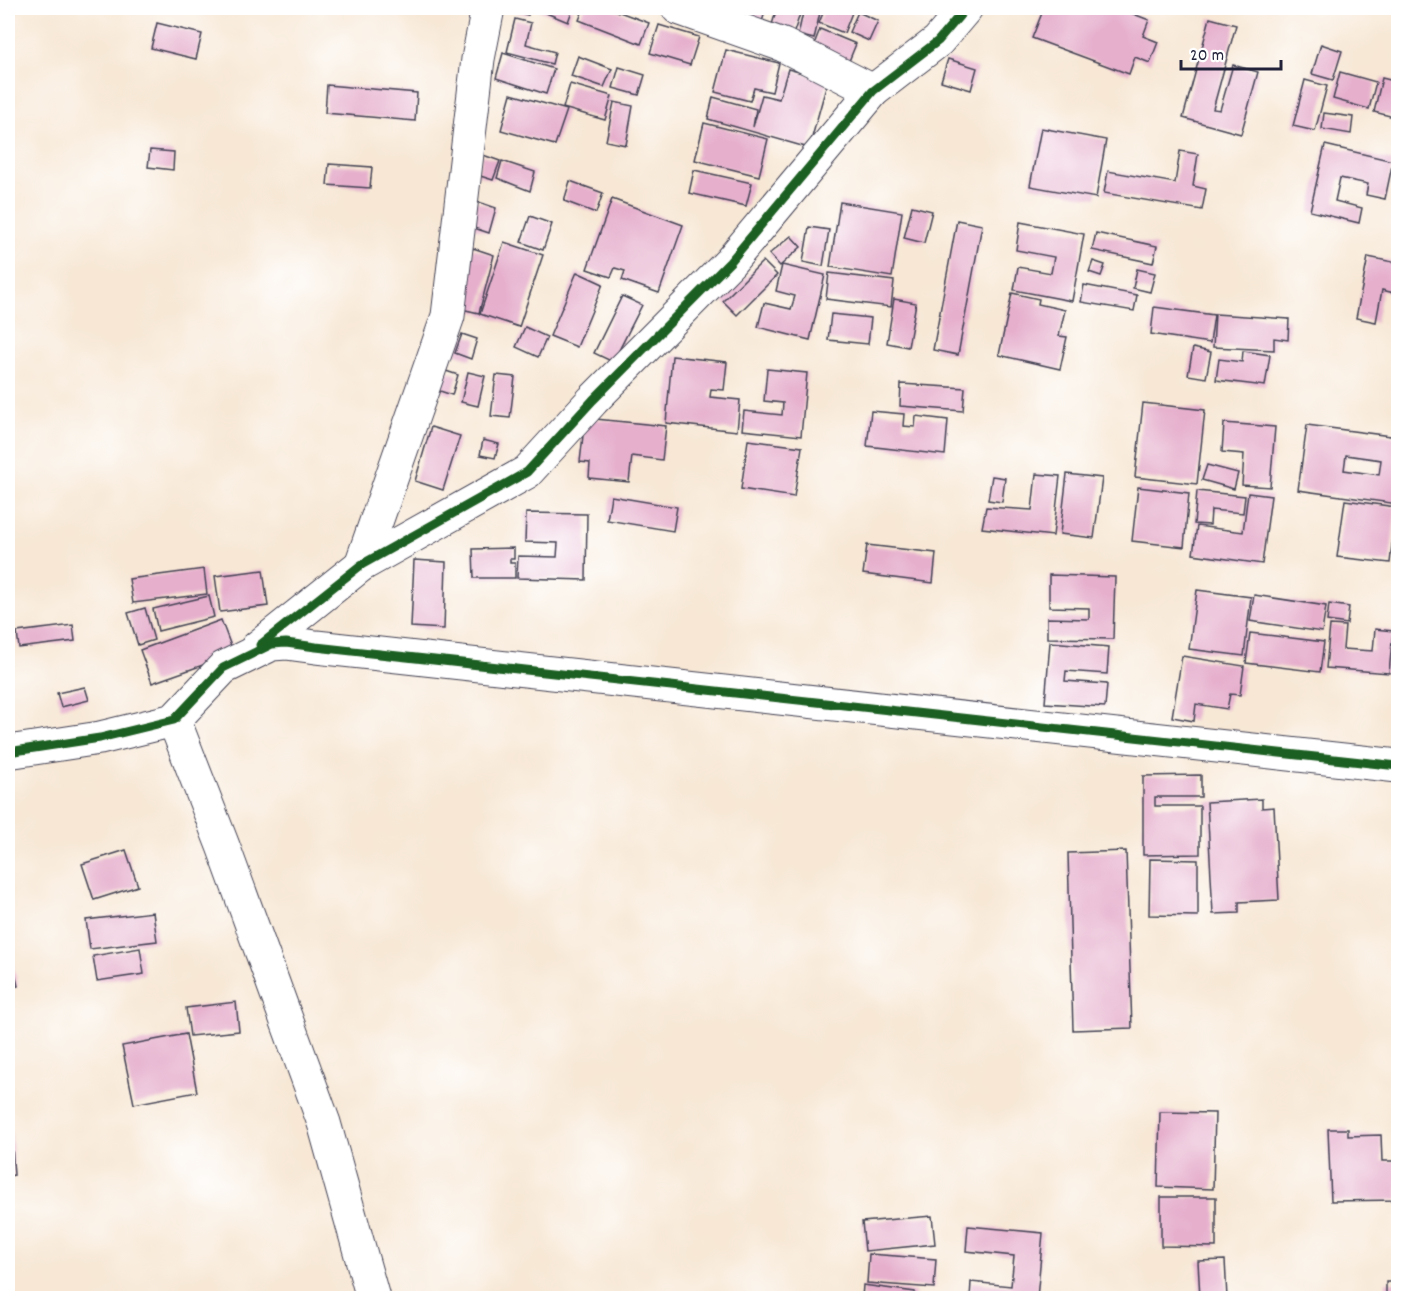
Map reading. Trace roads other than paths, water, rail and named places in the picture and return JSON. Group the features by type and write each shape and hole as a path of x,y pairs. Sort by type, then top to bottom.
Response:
{"street":[{"path":"361,565 448,316 478,59 488,8"},
{"path":"678,8 783,45 873,92"},
{"path":"247,656 361,565 526,472 593,400 730,262 873,92 938,41 966,8"},
{"path":"8,752 100,738 174,720 223,668 272,644 286,643 1398,766"},
{"path":"174,720 223,846 324,1123 373,1299"}]}
